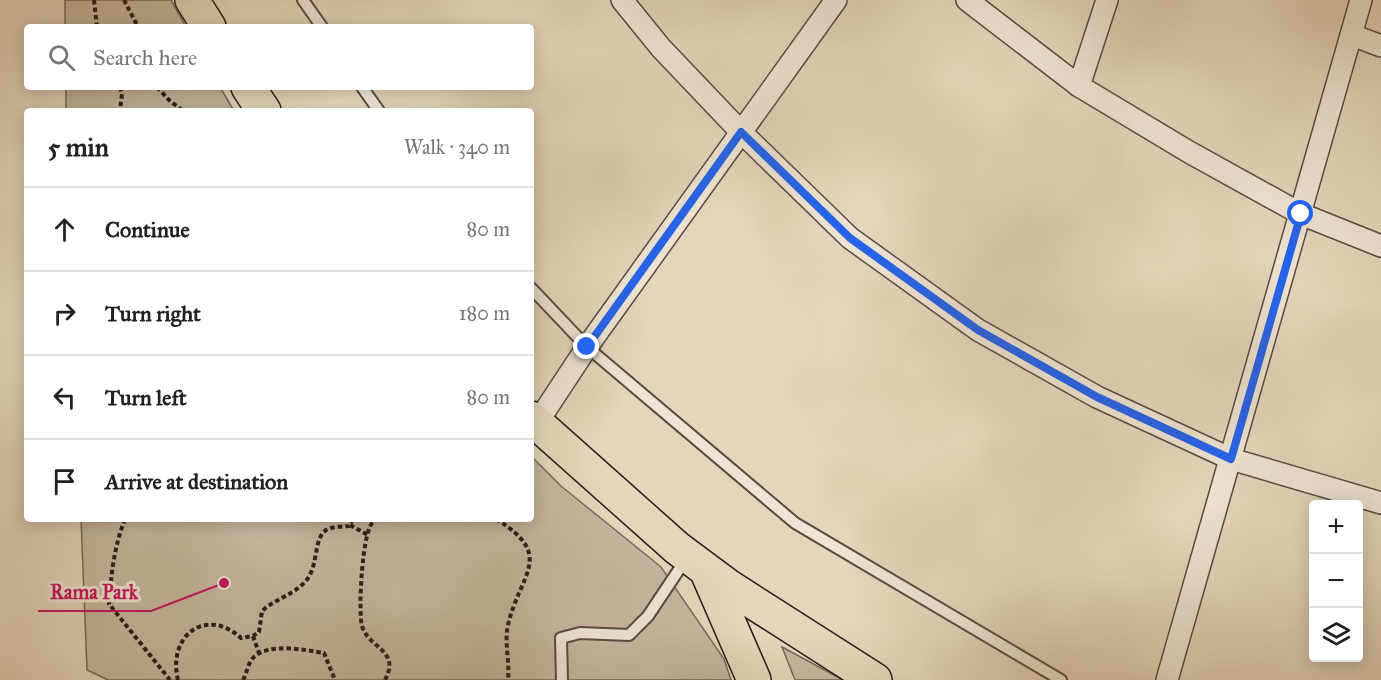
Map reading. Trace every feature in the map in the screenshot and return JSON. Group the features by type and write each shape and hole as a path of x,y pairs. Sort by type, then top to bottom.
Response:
{"highway":[{"path":"192,0 207,24"},
{"path":"250,90 262,108"},
{"path":"534,421 697,563 728,586 875,680"},
{"path":"697,563 754,680"}],"street":[{"path":"622,0 661,48 741,132 850,238 978,330 1097,397 1231,459 1381,503"},
{"path":"534,421 836,0"},
{"path":"967,0 1079,86 1189,152 1301,214 1381,246"},
{"path":"1079,86 1107,0"},
{"path":"1167,680 1361,0"},
{"path":"1352,35 1381,46"}],"lane":[{"path":"303,0 320,24"},
{"path":"365,90 377,108"},
{"path":"534,291 587,347 795,523 1061,680"},
{"path":"562,680 561,638 580,633 629,634 697,563"}],"path":[{"path":"93,0 97,24"},
{"path":"124,0 136,24"},
{"path":"120,108 121,90"},
{"path":"160,90 179,108"},
{"path":"123,522 111,572 109,604 170,680"},
{"path":"372,522 368,535 360,589 363,627 371,640 387,654 390,661 389,673 385,680"},
{"path":"501,522 512,529 527,544 531,560 507,632 506,646 510,664 508,680"},
{"path":"178,680 175,670 176,655 186,635 195,628 206,625 223,627 233,631 241,638 253,636 259,632 262,611 271,603 293,592 311,574 316,563 316,551 324,531 350,525 368,535"},
{"path":"253,636 259,653"},
{"path":"243,680 250,660 259,653 296,648 324,653 335,680"}],"shaded area":[{"path":"65,0 171,0 184,24 65,24"},
{"path":"66,90 222,90 232,108 66,108"},
{"path":"534,459 561,486 661,567 724,659 731,680 108,680 87,670 81,522 534,522"},
{"path":"782,647 843,680 795,680"}],"place":[{"name":"Rama Park","path":"224,583"}],"route":[{"path":"587,347 741,132 850,238 978,330 1097,397 1231,459 1301,214"}]}
